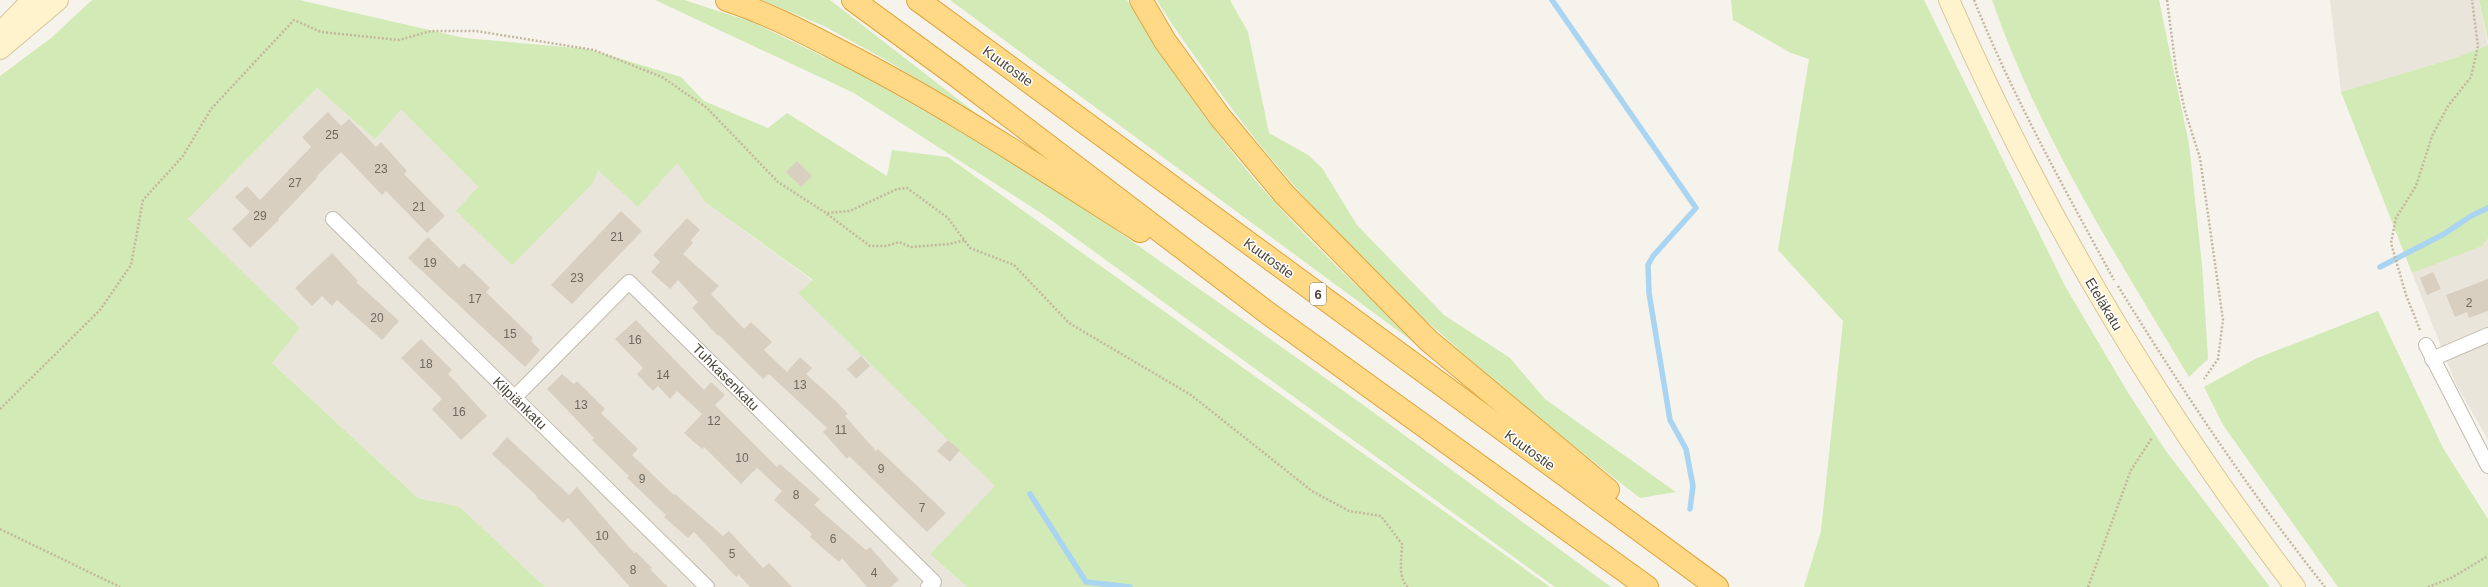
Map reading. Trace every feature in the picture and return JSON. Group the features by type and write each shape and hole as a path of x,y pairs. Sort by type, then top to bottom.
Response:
{"highway":[{"path":"727,0 796,28 896,80 990,135 1269,314"},
{"path":"853,0 954,74 1269,314 1647,587"},
{"name":"Kuutostie","path":"918,0 1717,587"},
{"path":"1141,0 1165,41 1220,117 1284,194 1429,341 1724,587"}],"main road":[{"path":"0,33 32,0"},
{"path":"0,49 58,0"},
{"name":"Eteläkatu","path":"1949,0 2026,167 2098,296 2162,401 2246,523 2295,587"}],"street":[{"name":"Kilpiänkatu","path":"333,219 707,587"},
{"name":"Tuhkasenkatu","path":"514,398 628,282 934,582 928,587"},
{"path":"2432,359 2488,335"},
{"path":"2426,345 2488,466"}],"path":[{"path":"1974,0 1989,37 2047,156 2116,284 2173,375 2266,511 2325,587"},
{"path":"2167,0 2178,76 2185,111 2200,158 2223,320 2218,359 2204,379"},
{"path":"2426,345 2406,295 2391,243 2396,218 2416,186 2432,136 2448,106 2471,77 2478,46 2472,0"},
{"path":"0,409 100,310 131,265 143,200 183,156 211,109 294,20 321,32 399,40 431,31 476,31 594,50 662,77 707,108 778,182 870,246 886,246 899,242 911,247 950,244 965,240"},
{"path":"826,214 850,211 897,189 907,188 948,218 970,248 1014,265 1069,323 1191,395 1312,491 1350,511 1381,516 1402,544 1401,571 1404,584 1408,587"},
{"path":"2088,587 2131,470 2152,438"},
{"path":"0,529 120,587"},
{"path":"2428,587 2451,578 2488,556"}],"shaded area":[{"path":"2330,0 2479,0 2488,45 2455,58 2341,92"},
{"path":"317,88 375,138 401,110 478,187 598,170 677,163 705,202 813,281 798,293 996,486 930,554 967,587 545,587 460,507 418,498 271,362 188,219"},
{"path":"2488,234 2488,440 2456,384 2412,273 2481,244"}],"green space":[{"path":"92,0 299,0 464,38 588,49 681,77 704,101 768,128 787,113 887,176 892,150 948,157 1550,587 967,587 930,554 995,486 798,293 813,280 705,202 677,163 638,207 598,170 593,183 512,265 456,211 478,187 401,110 375,139 317,88 188,219 300,328 272,363 418,498 460,507 545,587 0,587 0,76 51,38"},
{"path":"655,0 684,0 752,22 863,76 1004,157 1082,206 1362,404 1611,587 1555,587 1044,215 854,93"},
{"path":"762,0 830,0 986,121 886,60 824,26"},
{"path":"950,0 1127,0 1179,81 1258,184 1336,265 1435,358"},
{"path":"1157,0 1230,0 1248,32 1269,133 1308,155 1322,168 1357,225 1444,315 1510,358 1545,399 1676,492 1640,498 1518,401 1401,297 1346,242 1293,185 1244,125 1166,16"},
{"path":"1731,0 1924,0 2065,286 2127,391 2166,451 2270,587 1804,587 1821,531 1843,321 1778,250 1809,59 1791,53 1733,20"},
{"path":"1992,0 2159,0 2189,144 2202,264 2208,359 2189,377 2107,240 2056,146 2032,99"},
{"path":"2479,0 2488,0 2488,41"},
{"path":"2488,45 2488,238 2482,246 2412,273 2341,92 2455,58"},
{"path":"2378,311 2443,448 2488,519 2488,587 2338,587 2223,425 2204,387 2255,359"}],"building":[{"path":"328,112 341,126 349,119 376,147 381,142 407,171 404,174 445,216 427,233 386,191 382,195 341,152 317,176 318,177 278,219 279,220 250,248 232,229 250,212 235,197 247,186 260,200 311,147 302,137"},
{"path":"797,161 812,176 801,187 786,172"},
{"path":"621,211 642,231 572,304 551,285"},
{"path":"687,218 700,230 691,240 693,243 683,254 719,286 711,294 744,329 751,322 772,342 764,350 787,372 800,357 812,368 806,374 848,414 845,416 876,451 878,449 946,513 927,532 849,456 847,459 823,432 827,428 769,374 763,379 719,335 718,336 692,308 698,302 678,280 670,289 651,272 660,262 653,255"},
{"path":"428,237 459,268 464,263 490,288 486,292 533,338 531,341 540,350 525,367 408,258"},
{"path":"332,253 358,281 356,282 399,321 382,340 337,300 332,306 322,296 312,306 295,288"},
{"path":"2433,272 2441,289 2427,295 2420,278"},
{"path":"2488,279 2488,311 2469,318 2467,312 2455,317 2446,295"},
{"path":"636,320 704,390 711,382 725,395 715,405 777,467 780,464 820,499 814,505 866,550 870,547 899,580 891,587 867,587 842,558 839,562 810,537 812,534 774,500 782,491 757,468 741,484 704,447 702,449 684,433 702,414 677,391 670,399 658,386 653,391 637,374 643,368 615,339"},
{"path":"421,339 452,370 448,374 487,416 461,440 432,409 442,399 401,358"},
{"path":"861,356 870,366 856,379 847,369"},
{"path":"562,374 574,384 577,381 605,409 601,413 638,449 632,455 674,495 675,494 723,536 729,531 763,568 769,563 792,587 750,587 739,575 736,577 694,532 688,538 664,517 666,515 627,478 629,476 592,440 594,438 547,389"},
{"path":"507,437 569,495 577,487 634,553 636,552 652,568 650,569 668,587 630,587 568,518 563,523 536,497 537,496 492,454"},
{"path":"948,440 960,450 950,462 937,451"}],"waterway":[{"path":"1552,0 1696,208 1653,256 1648,265 1649,293 1670,420 1686,449 1693,486 1690,509"},
{"path":"2380,267 2444,234 2471,216 2488,208"},
{"path":"1030,494 1086,582 1130,587"}]}
